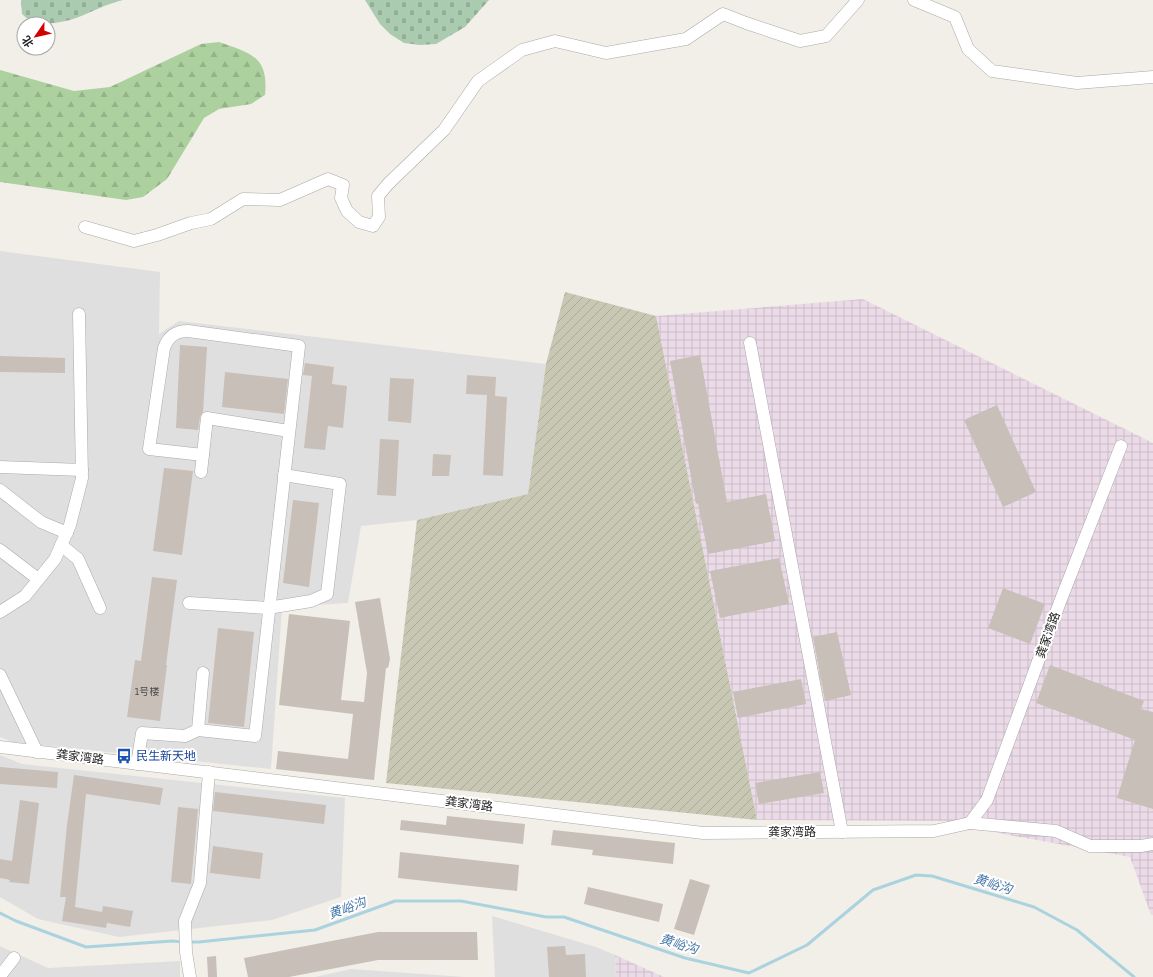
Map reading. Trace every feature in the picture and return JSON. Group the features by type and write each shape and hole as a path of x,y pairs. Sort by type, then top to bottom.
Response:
{"street":[{"path":"85,227 134,241 211,218 243,199 280,200 328,179 342,185 341,198 347,211 359,222 373,226 379,217 378,196 388,184 444,130 478,81 522,50 556,41 606,53 686,39 723,14 746,24 800,41 826,36 858,0"},
{"path":"914,0 955,17 968,49 992,71 1077,83 1153,77"},
{"path":"0,612 25,596 55,559 70,525 82,478 79,314"},
{"path":"137,764 142,732 185,736 198,730 255,736 268,608 299,346 181,331 170,337 164,348 149,449 203,455"},
{"path":"750,343 842,832"},
{"path":"201,472 207,418 289,431"},
{"name":"龚家湾路","path":"0,747 703,832 934,831 970,823 987,800 1060,602 1121,446"},
{"path":"0,468 82,470"},
{"path":"189,603 268,608 311,601 327,594 340,484 284,475"},
{"path":"0,490 40,522 67,533"},
{"path":"61,545 78,559 100,608"},
{"path":"0,550 38,579"},
{"path":"198,730 203,673"},
{"path":"0,675 38,752"},
{"path":"190,977 186,952 185,921 200,883 209,772"},
{"path":"970,823 1056,831 1090,846 1141,846 1153,844"},
{"path":"0,976 14,958"}],"shaded area":[{"name":"民生新天地","path":"0,251 160,272 159,334 179,321 546,364 528,494 417,520 361,526 348,603 282,607 271,769 12,742 0,737"},
{"path":"565,292 656,316 757,820 386,783 417,520 528,494 546,364"},
{"path":"863,299 1153,443 1153,915 1151,915 1130,857 998,833 964,821 757,820 656,316"},
{"path":"0,755 22,764 345,798 341,897 272,920 119,937 38,919 0,897"},
{"path":"492,916 596,947 615,955 616,977 495,977"},
{"path":"0,946 48,968 180,961 180,977 0,977"},
{"path":"615,955 664,977 616,977"},
{"path":"351,969 465,977 315,977"}],"green space":[{"path":"21,0 123,0 71,20 56,23 56,16 24,16 22,14"},
{"path":"365,0 489,0 465,27 436,44 420,45 404,43 390,34 380,24"},
{"path":"219,42 240,49 255,58 264,72 265,95 251,104 219,109 204,118 167,179 143,197 126,200 0,182 0,70 74,91 110,87 201,44"}],"building":[{"path":"180,345 207,347 203,412 200,417 198,430 176,428"},
{"path":"700,355 727,502 766,494 775,541 708,554 698,503 696,504 670,361"},
{"path":"0,356 65,358 65,373 0,372"},
{"path":"305,363 334,367 332,384 347,386 343,428 328,426 325,450 304,448 312,376 303,375"},
{"path":"225,372 288,379 284,414 222,407"},
{"path":"467,375 496,377 495,396 507,397 503,476 483,475 487,395 466,394"},
{"path":"390,378 414,379 411,423 388,421"},
{"path":"997,405 1036,492 1003,507 964,420"},
{"path":"380,439 399,440 396,496 377,495"},
{"path":"433,454 451,455 449,476 432,476"},
{"path":"164,468 193,471 182,555 153,551"},
{"path":"293,500 319,503 309,587 283,583"},
{"path":"779,558 789,604 720,618 710,571"},
{"path":"152,577 177,580 160,721 127,717 135,660 141,661"},
{"path":"1003,588 1045,604 1030,644 988,628"},
{"path":"380,598 390,659 388,668 386,668 374,780 276,769 278,751 348,759 353,714 279,705 289,614 350,621 341,700 364,702 367,673 355,602"},
{"path":"218,628 254,632 244,727 208,723"},
{"path":"837,632 851,695 825,701 813,637"},
{"path":"1050,665 1144,701 1141,709 1153,712 1153,809 1117,798 1135,740 1036,703"},
{"path":"801,679 806,704 738,718 733,692"},
{"path":"0,767 58,772 57,788 0,784"},
{"path":"820,772 824,793 759,804 755,783"},
{"path":"74,775 163,788 160,805 86,794 75,907 102,912 103,906 133,911 130,927 107,923 106,928 62,921 66,897 60,897 67,825"},
{"path":"215,792 326,805 324,824 213,811"},
{"path":"20,800 39,803 29,884 9,882 10,880 0,878 0,859 12,861"},
{"path":"178,807 198,809 191,884 171,882"},
{"path":"447,816 525,824 523,844 400,830 401,820 446,825"},
{"path":"553,830 675,843 673,864 592,855 593,850 551,845"},
{"path":"213,846 263,853 260,879 210,873"},
{"path":"400,852 519,865 517,891 398,878"},
{"path":"690,879 710,885 694,935 674,929"},
{"path":"588,887 663,904 659,922 584,904"},
{"path":"378,932 477,932 478,960 378,960 289,977 248,977 244,958"},
{"path":"565,946 566,955 585,954 586,977 549,977 547,947"},
{"path":"216,956 217,977 208,977 207,957"}],"waterway":[{"name":"黄峪沟","path":"189,942 315,930 395,901 461,901 546,917 564,917 685,958 749,973 807,945 873,890 916,875 932,876 1034,907 1077,930 1134,977"},
{"path":"0,913 16,921 86,947 172,941 183,942"}],"place":[{"name":"民生新天地","path":"124,756"}]}
